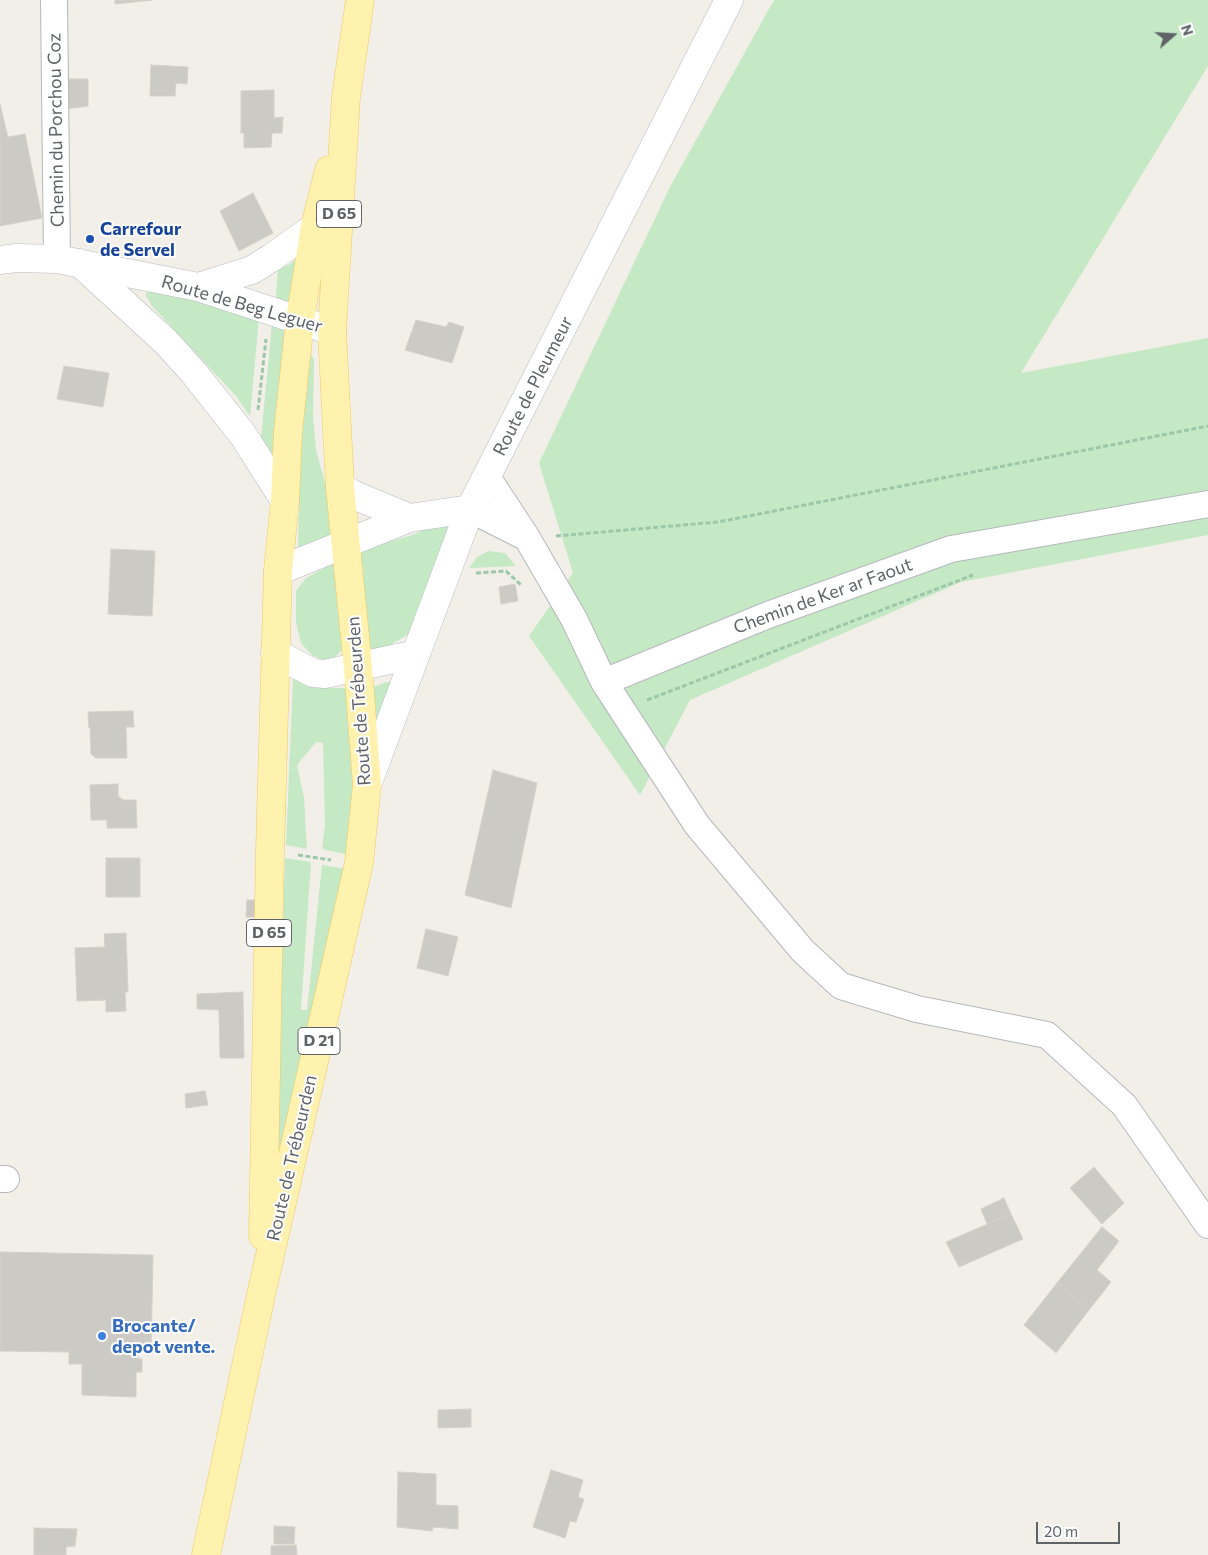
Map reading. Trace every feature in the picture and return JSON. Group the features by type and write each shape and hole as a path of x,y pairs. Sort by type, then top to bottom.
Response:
{"main road":[{"name":"Route de Trébeurden","path":"262,1295 275,653 278,571 285,501 288,432 300,320 316,227 346,97 360,0"},
{"name":"Route de Pleumeur","path":"367,786 470,509 488,477 729,0"},
{"name":"Route de Trébeurden","path":"206,1555 262,1295 359,864 367,786 358,667 340,486 332,331 346,97"},
{"path":"198,287 252,270 316,227"},
{"name":"Route de Beg Leguer","path":"0,260 16,258 68,261 198,287 332,331"},
{"path":"68,261 167,343 194,373 243,435 285,501"},
{"path":"340,486 409,518"},
{"path":"278,571 409,518 470,509"},
{"path":"275,653 313,673 325,674 416,654"}],"street":[{"name":"Chemin du Porchou Coz","path":"54,0 68,261"},
{"path":"488,477 527,538 574,619 604,682 697,825 803,951 841,986 917,1009 1047,1035 1124,1105 1208,1225"},
{"name":"Chemin de Ker ar Faout","path":"604,682 768,615 951,549 1208,504"},
{"path":"470,509 527,538"}],"path":[{"path":"243,435 257,420 268,310"},
{"path":"527,538 718,522 1208,426"},
{"path":"270,851 359,864"}],"green space":[{"path":"774,0 1208,0 1208,66 1021,373 1208,338 1208,535 961,582 690,700 640,795 529,636 573,573 539,463 671,185"},
{"path":"301,255 293,305 276,299 278,268 289,265"},
{"path":"157,286 259,318 250,416 236,396 152,306 145,294"},
{"path":"272,324 284,329 288,334 279,463 261,438"},
{"path":"311,354 314,360 313,415 316,450 328,494 332,537 302,551 298,547 301,430"},
{"path":"461,515 419,622 407,635 378,652 372,652 367,648 357,551 412,535"},
{"path":"489,551 505,553 516,566 469,568 477,557"},
{"path":"337,561 346,638 342,650 335,657 324,660 313,656 301,643 296,622 296,591 306,578"},
{"path":"293,679 328,688 350,688 354,752 349,855 322,849 325,825 323,743 316,742 297,765 304,798 307,849 286,845"},
{"path":"394,680 381,722 375,722 372,687"},
{"path":"285,858 311,862 301,1010 307,1010 322,865 347,869 275,1189"}],"building":[{"path":"115,0 153,0 115,4"},
{"path":"151,65 188,67 187,84 176,83 175,96 150,96"},
{"path":"59,79 88,79 88,106 58,110"},
{"path":"274,90 274,118 283,117 282,133 272,133 271,147 244,148 244,133 241,133 241,91"},
{"path":"0,104 6,130 0,131"},
{"path":"6,130 8,137 25,134 42,218 0,226 0,131"},
{"path":"253,193 273,233 239,251 220,211"},
{"path":"416,320 446,327 449,322 464,327 452,363 405,350"},
{"path":"64,366 109,373 103,407 57,399"},
{"path":"111,549 155,551 152,616 108,614"},
{"path":"515,584 518,601 501,604 499,587"},
{"path":"133,711 134,727 126,727 127,758 96,758 91,754 88,712"},
{"path":"493,770 537,783 511,908 465,895"},
{"path":"118,784 118,796 123,800 136,800 137,828 107,828 107,820 91,820 90,785"},
{"path":"106,858 140,858 140,897 106,897"},
{"path":"247,900 255,900 255,917 246,917"},
{"path":"426,929 458,937 448,976 417,968"},
{"path":"126,933 128,992 125,992 126,1011 106,1012 106,1000 77,1001 75,948 105,947 104,934"},
{"path":"243,992 244,1058 220,1058 219,1010 197,1009 197,994"},
{"path":"205,1091 208,1105 186,1108 185,1094"},
{"path":"1094,1167 1124,1203 1102,1224 1070,1188"},
{"path":"1004,1198 1011,1214 987,1224 981,1209"},
{"path":"1011,1214 1023,1239 959,1267 946,1242"},
{"path":"1102,1227 1119,1241 1097,1270 1111,1282 1089,1310 1057,1283"},
{"path":"0,1252 153,1255 151,1350 138,1350 138,1359 142,1359 142,1372 136,1372 136,1397 82,1395 82,1364 69,1364 69,1352 0,1351"},
{"path":"1057,1283 1089,1310 1056,1353 1024,1325"},
{"path":"471,1409 471,1427 438,1428 438,1410"},
{"path":"551,1470 583,1480 578,1497 584,1499 576,1522 570,1521 565,1538 533,1527"},
{"path":"398,1472 436,1474 436,1505 458,1506 458,1529 433,1527 432,1531 397,1527"},
{"path":"274,1526 295,1527 294,1544 274,1544"},
{"path":"34,1528 77,1529 75,1546 66,1547 66,1555 34,1555"},
{"path":"296,1545 297,1555 271,1555 271,1546"}],"place":[{"name":"Carrefour de Servel","path":"90,239"},
{"name":"Brocante/ depot vente.","path":"102,1336"}]}
